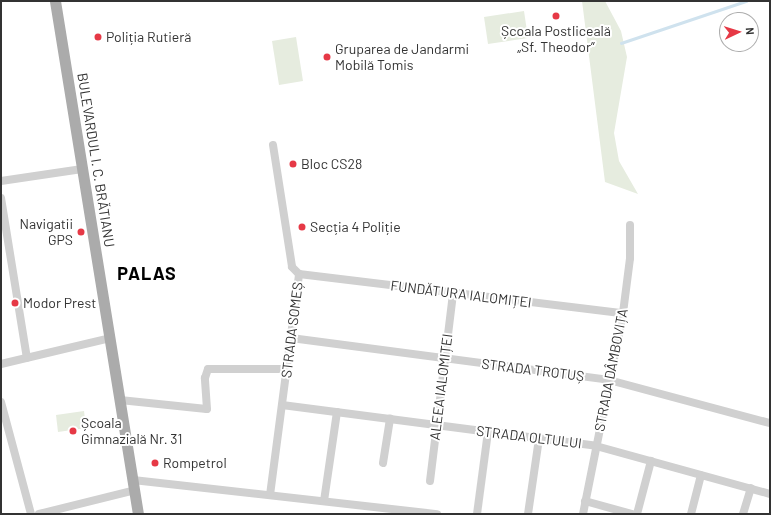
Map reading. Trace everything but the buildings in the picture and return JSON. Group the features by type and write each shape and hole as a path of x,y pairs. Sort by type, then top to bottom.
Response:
{"main road":[{"name":"BULEVARDUL I. C. BRĂTIANU","path":"55,1 138,514"}],"street":[{"name":"STRADA SOMEȘ","path":"270,495 299,274 292,267 273,145"},
{"path":"1,180 82,169"},
{"path":"1,198 27,358"},
{"name":"STRADA DÂMBOVIȚA","path":"583,514 623,313 630,258 630,225"},
{"name":"FUNDĂTURA IALOMIȚEI","path":"299,274 623,313"},
{"name":"ALEEA IALOMIȚEI","path":"430,481 453,292"},
{"path":"1,364 110,338"},
{"name":"STRADA TROTUȘ","path":"291,338 610,380 770,423"},
{"path":"120,400 207,409 205,378 208,370 287,369"},
{"path":"1,402 31,514"},
{"name":"STRADA OLTULUI","path":"282,405 596,446 770,494"},
{"path":"324,501 337,412"},
{"path":"383,464 390,419"},
{"path":"477,514 488,432"},
{"path":"528,514 539,439"},
{"path":"637,514 651,461"},
{"path":"691,514 701,475"},
{"path":"39,514 134,485 270,495 437,514"},
{"path":"743,514 751,488"},
{"path":"585,501 632,514"}],"shaded area":[{"path":"582,1 605,1 621,31 627,57 614,133 619,161 638,194 605,182"},
{"path":"524,11 528,38 488,44 484,17"},
{"path":"296,37 303,81 279,85 272,41"},
{"path":"84,411 86,428 58,432 56,415"}],"waterway":[{"path":"621,43 746,1"}],"place":[{"name":"Școala Postliceală „Sf. Theodor”","path":"556,16"},
{"name":"Poliția Rutieră","path":"98,37"},
{"name":"Gruparea de Jandarmi Mobilă Tomis","path":"327,57"},
{"name":"Bloc CS28","path":"293,164"},
{"name":"Secția 4 Poliție","path":"302,227"},
{"name":"Navigatii GPS","path":"81,232"},
{"name":"Modor Prest","path":"15,303"},
{"name":"Școala Gimnazială Nr. 31","path":"73,431"},
{"name":"Rompetrol","path":"155,463"}],"district":[{"name":"PALAS","path":"147,273"}]}
